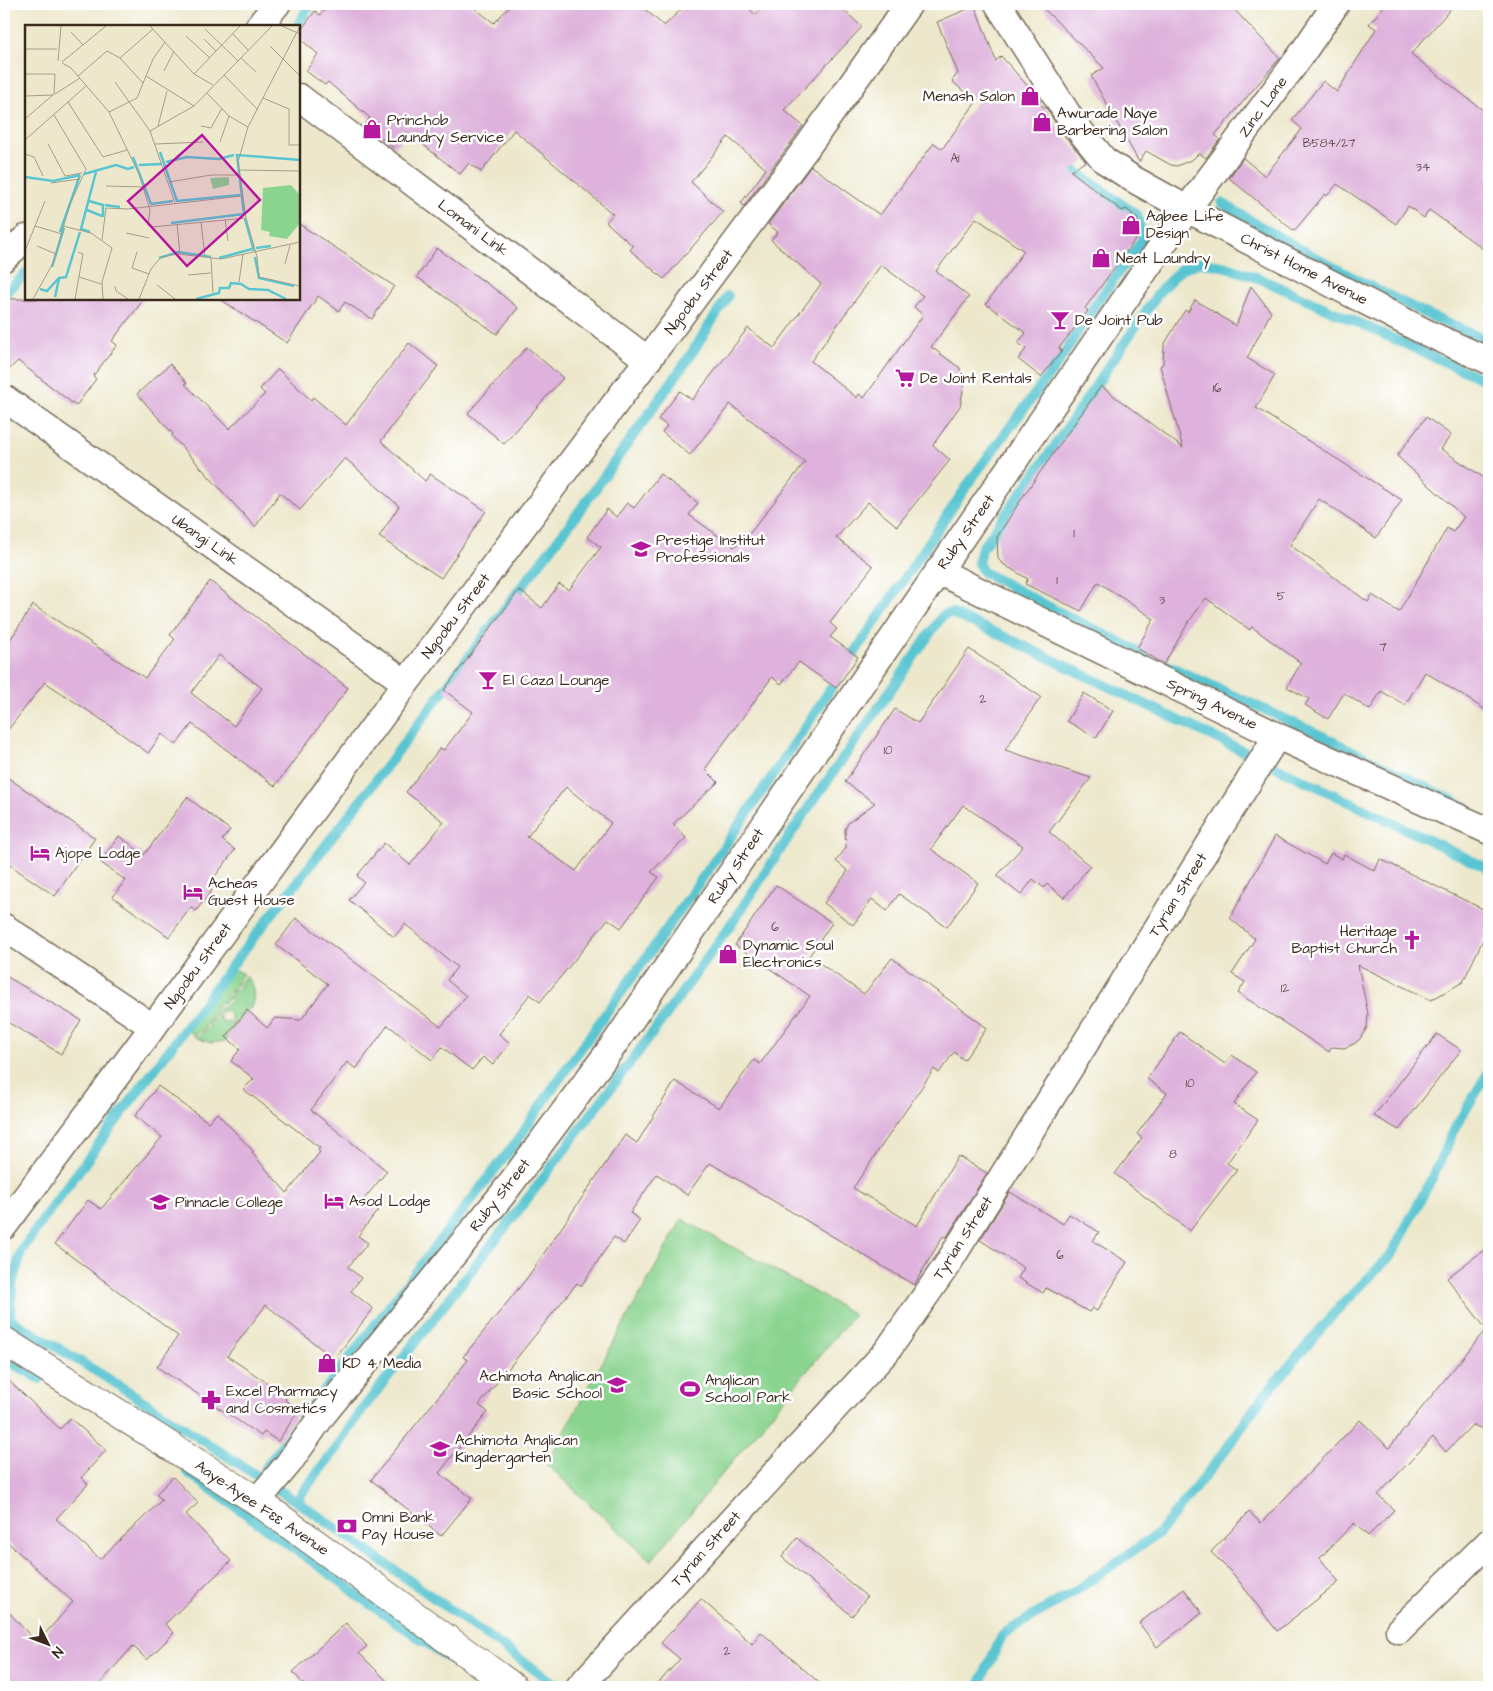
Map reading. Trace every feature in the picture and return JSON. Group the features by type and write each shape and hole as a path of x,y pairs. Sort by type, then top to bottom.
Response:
{"street":[{"path":"260,25 277,4"},
{"name":"Ngoobu Street","path":"4,1226 406,683 807,147 908,4"},
{"name":"Christ Home Avenue","path":"998,4 1072,121 1104,160 1133,179 1187,209 1425,332 1489,361"},
{"name":"Zinc Lane","path":"1187,209 1299,58 1336,4"},
{"name":"Lomani Link","path":"300,98 648,360"},
{"name":"Ruby Street","path":"257,1501 288,1464 324,1413 502,1195 613,1046 1187,209"},
{"path":"4,258 25,239"},
{"name":"Ubangi Link","path":"4,398 406,683"},
{"name":"Spring Avenue","path":"938,572 1277,736 1489,830"},
{"name":"Tyrian Street","path":"580,1687 887,1351 947,1266 1277,736"},
{"path":"4,927 153,1027"},
{"name":"Aaye-Ayee Fɛɛ Avenue","path":"4,1341 257,1501 513,1687"},
{"path":"1399,1630 1489,1542"}],"green space":[{"path":"234,969 243,974 237,982 238,984 226,996 228,998 224,1003 222,1002 215,1010 217,1013 213,1017 211,1016 204,1030 201,1030 195,1037 187,1029"},
{"path":"245,976 251,983 253,999 251,1008 246,1011 236,1024 231,1019 228,1011 224,1010 220,1014 218,1011 231,1000 229,997 234,989 237,991"},
{"path":"219,1015 224,1022 229,1021 234,1025 236,1024 226,1037 226,1041 211,1043 197,1038 210,1026 208,1025 212,1018 215,1019"},
{"name":"Anglican School Park","path":"682,1219 854,1314 651,1561 546,1464"}],"building":[{"path":"330,4 469,4 494,23 512,4 639,4 664,26 687,4 745,4 755,15 766,4 837,4 862,27 784,110 803,126 744,206 741,203 766,169 728,137 691,182 723,212 664,279 630,250 633,246 606,222 613,214 514,130 481,172 469,163 460,174 407,132 394,148 365,125 370,118 328,82 325,85 306,71 318,54 300,39 300,32 315,11 320,15"},
{"path":"1039,4 1229,4 1280,58 1215,135 1220,139 1206,158 1199,153 1193,159 1177,166 1171,165 1146,151 1139,162 1091,76 1104,68"},
{"path":"1386,4 1455,4 1411,54 1489,115 1489,253 1429,210 1424,218 1408,206 1396,224 1337,184 1327,196 1325,194 1294,231 1229,178 1243,158 1265,176 1302,129 1292,120 1323,81 1337,92 1376,29 1369,24"},
{"path":"975,6 996,61 1001,56 1041,101 1039,104 1047,109 1060,131 1086,161 1071,171 1122,211 1126,209 1137,218 1140,233 1085,308 1088,311 1059,348 1062,351 1041,377 1018,359 1026,349 1018,343 1026,333 986,304 1024,251 976,218 936,271 969,297 931,347 960,368 960,381 965,381 960,406 933,445 950,460 897,526 868,502 836,538 873,566 830,623 837,629 830,637 858,657 836,688 799,662 781,684 772,677 705,769 718,782 673,824 686,838 651,872 659,877 621,928 608,919 540,1002 530,994 499,1034 510,1043 493,1065 483,1057 472,1070 442,1047 432,1060 388,1025 356,1069 347,1062 311,1110 387,1171 364,1199 378,1210 358,1236 368,1243 348,1267 361,1278 351,1291 373,1309 334,1359 266,1305 227,1356 287,1396 285,1400 299,1410 278,1441 264,1432 261,1436 157,1367 178,1336 55,1244 88,1200 101,1209 162,1137 135,1116 158,1086 208,1122 217,1113 253,1151 252,1153 287,1193 320,1152 318,1150 320,1148 243,1089 254,1079 231,1061 240,1049 226,1037 247,1010 267,1028 275,1018 301,1020 328,984 276,945 296,918 441,1027 466,996 447,980 457,967 405,924 394,937 349,900 364,882 357,876 384,843 410,865 444,822 406,792 440,748 444,750 473,712 444,690 519,590 542,608 559,584 569,590 601,547 587,537 607,509 616,517 627,503 634,508 660,474 698,503 689,515 734,547 751,532 805,462 730,404 690,455 662,432 667,426 658,419 680,391 692,400 748,328 774,348 821,284 771,240 778,232 768,224 811,166 880,215 934,143 942,149 976,102 952,81 958,73 937,22","holes":["881,265 923,296 914,307 923,315 864,398 859,394 857,398 811,361","566,787 611,823 576,871 527,837"]},
{"path":"300,225 394,286 372,319 345,302 339,311 318,296 287,343 222,300 300,300"},
{"path":"437,248 518,308 497,334 417,277"},
{"path":"1251,286 1271,312 1247,358 1275,375 1256,408 1402,500 1376,538 1319,499 1290,545 1368,602 1372,595 1399,612 1447,528 1453,532 1464,517 1397,456 1426,417 1451,435 1441,449 1489,481 1489,712 1425,672 1405,705 1381,691 1370,710 1344,693 1328,719 1305,705 1309,699 1287,687 1301,663 1252,627 1250,630 1206,598 1188,623 1164,664 1137,648 1154,619 1098,582 1081,611 1025,584 1028,579 998,559 997,537 1024,495 1101,386 1183,448 1160,366 1163,364 1164,345 1185,310 1188,312 1195,300 1236,326"},
{"path":"4,299 143,300 112,341 117,345 93,376 96,379 76,406 18,361 4,374"},
{"path":"409,343 438,366 381,441 425,481 430,474 486,511 441,578 379,537 399,506 345,458 300,510 280,493 255,527 172,436 173,434 137,394 170,364 187,383 185,384 229,429 265,394 260,389 278,369 311,400 313,397 346,425"},
{"path":"527,347 563,378 504,444 468,413"},
{"path":"210,581 348,688 275,786 192,724 176,745 162,734 148,753 45,682 4,735 4,649 33,605 145,678 175,639 170,635","holes":["219,655 262,688 234,726 191,693"]},
{"path":"969,649 1041,697 1005,750 1091,778 1049,832 1090,866 1064,898 1047,884 1044,888 1033,879 1021,895 997,876 1023,846 963,805 931,849 978,883 947,927 899,894 887,911 872,899 853,925 824,903 848,871 836,861 846,848 845,830 848,823 875,803 845,782 895,709 918,723"},
{"path":"1084,693 1113,711 1096,738 1067,721"},
{"path":"4,775 95,838 55,896 4,861"},
{"path":"187,797 230,830 222,840 235,850 207,887 212,890 196,911 191,907 169,937 113,897 125,880 100,862 119,836 144,855"},
{"path":"1275,836 1325,864 1331,853 1342,859 1344,854 1375,871 1380,859 1489,912 1489,927 1463,982 1431,1000 1358,965 1368,1014 1367,1027 1360,1039 1354,1044 1344,1048 1332,1047 1329,1052 1238,993 1245,982 1232,974 1255,939 1230,918"},
{"path":"776,885 832,923 809,956 864,994 892,958 987,1028 964,1060 954,1052 939,1073 934,1069 853,1188 917,1226 958,1156 987,1173 946,1238 943,1236 914,1285 710,1163 687,1195 657,1174 630,1213 640,1220 624,1244 614,1237 581,1286 577,1283 479,1405 488,1412 439,1473 472,1498 441,1536 371,1480 468,1360 463,1357 527,1278 625,1135 637,1143 675,1081 719,1108 754,1060 760,1064 810,996 735,945"},
{"path":"4,975 81,1020 61,1054 4,1020"},
{"path":"1180,1032 1225,1064 1232,1055 1256,1072 1234,1104 1258,1120 1227,1163 1237,1170 1190,1231 1115,1174 1142,1138 1137,1134 1167,1093 1147,1079"},
{"path":"1437,1034 1461,1050 1399,1130 1374,1116"},
{"path":"1010,1192 1063,1224 1069,1214 1099,1232 1093,1241 1127,1262 1097,1311 1092,1308 1089,1312 1046,1288 1043,1293 1018,1278 1024,1268 980,1240"},
{"path":"1489,1246 1489,1431 1472,1425 1446,1452 1433,1437 1378,1495 1394,1510 1368,1536 1354,1523 1320,1558 1339,1582 1277,1631 1235,1576 1211,1552 1249,1512 1261,1523 1360,1420 1389,1448 1486,1329 1447,1278"},
{"path":"4,1376 60,1429 70,1418 106,1450 81,1478 88,1484 56,1519 100,1559 162,1500 156,1494 173,1477 198,1503 186,1514 231,1561 165,1624 174,1633 147,1660 133,1646 97,1687 4,1687 4,1607 37,1643 73,1602 4,1539"},
{"path":"797,1538 867,1597 852,1616 782,1557"},
{"path":"1184,1589 1202,1613 1157,1647 1139,1623"},
{"path":"701,1599 752,1644 761,1632 824,1687 655,1687 680,1659 661,1643"},
{"path":"346,1623 367,1646 359,1653 393,1687 306,1687 293,1672"}],"waterway":[{"path":"298,25 311,4"},
{"path":"847,664 973,477 1058,363 1095,305 1143,239 1137,215 1074,170"},
{"path":"1222,203 1356,279 1434,318 1489,340"},
{"path":"1466,807 1318,734 1156,660 1055,610 983,572 978,563 982,548 1054,447 1159,292 1181,269 1201,262 1227,267 1261,279 1489,382"},
{"path":"4,295 25,274"},
{"path":"559,1687 323,1519 117,1384 10,1319 12,1284 22,1250 49,1211 233,964 362,799 570,524 686,362 728,296"},
{"path":"298,1503 301,1494 337,1448 358,1415 528,1198 666,1015 734,920 800,820 943,615 951,613 1003,636 1489,869"},
{"path":"264,1481 265,1469 284,1443 520,1137 573,1058 732,835 839,676"},
{"path":"978,1687 1003,1634 1077,1590 1160,1532 1224,1452 1259,1402 1337,1310 1391,1255 1432,1178 1456,1126 1489,1071"},
{"path":"4,1359 40,1379"},
{"path":"187,1472 363,1599 490,1687"}],"place":[{"name":"Menash Salon","path":"1030,96"},
{"name":"Awurade Naye Barbering Salon","path":"1042,122"},
{"name":"Princhob Laundry Service","path":"372,129"},
{"name":"Agbee Life Design","path":"1131,225"},
{"name":"Neat Laundry","path":"1101,258"},
{"name":"De Joint Pub","path":"1060,320"},
{"name":"De Joint Rentals","path":"905,378"},
{"name":"Prestige Institut Professionals","path":"641,549"},
{"name":"El Caza Lounge","path":"488,680"},
{"name":"Ajope Lodge","path":"40,853"},
{"name":"Acheas Guest House","path":"193,892"},
{"name":"Heritage Baptist Church","path":"1412,940"},
{"name":"Dynamic Soul Electronics","path":"728,954"},
{"name":"Asod Lodge","path":"334,1201"},
{"name":"Pinnacle College","path":"160,1202"},
{"name":"KD 4 Media","path":"327,1363"},
{"name":"Achimota Anglican Basic School","path":"617,1385"},
{"name":"Anglican School Park","path":"690,1389"},
{"name":"Excel Pharmacy and Cosmetics","path":"211,1400"},
{"name":"Achimota Anglican Kingdergarten","path":"440,1449"},
{"name":"Omni Bank Pay House","path":"347,1526"}]}
